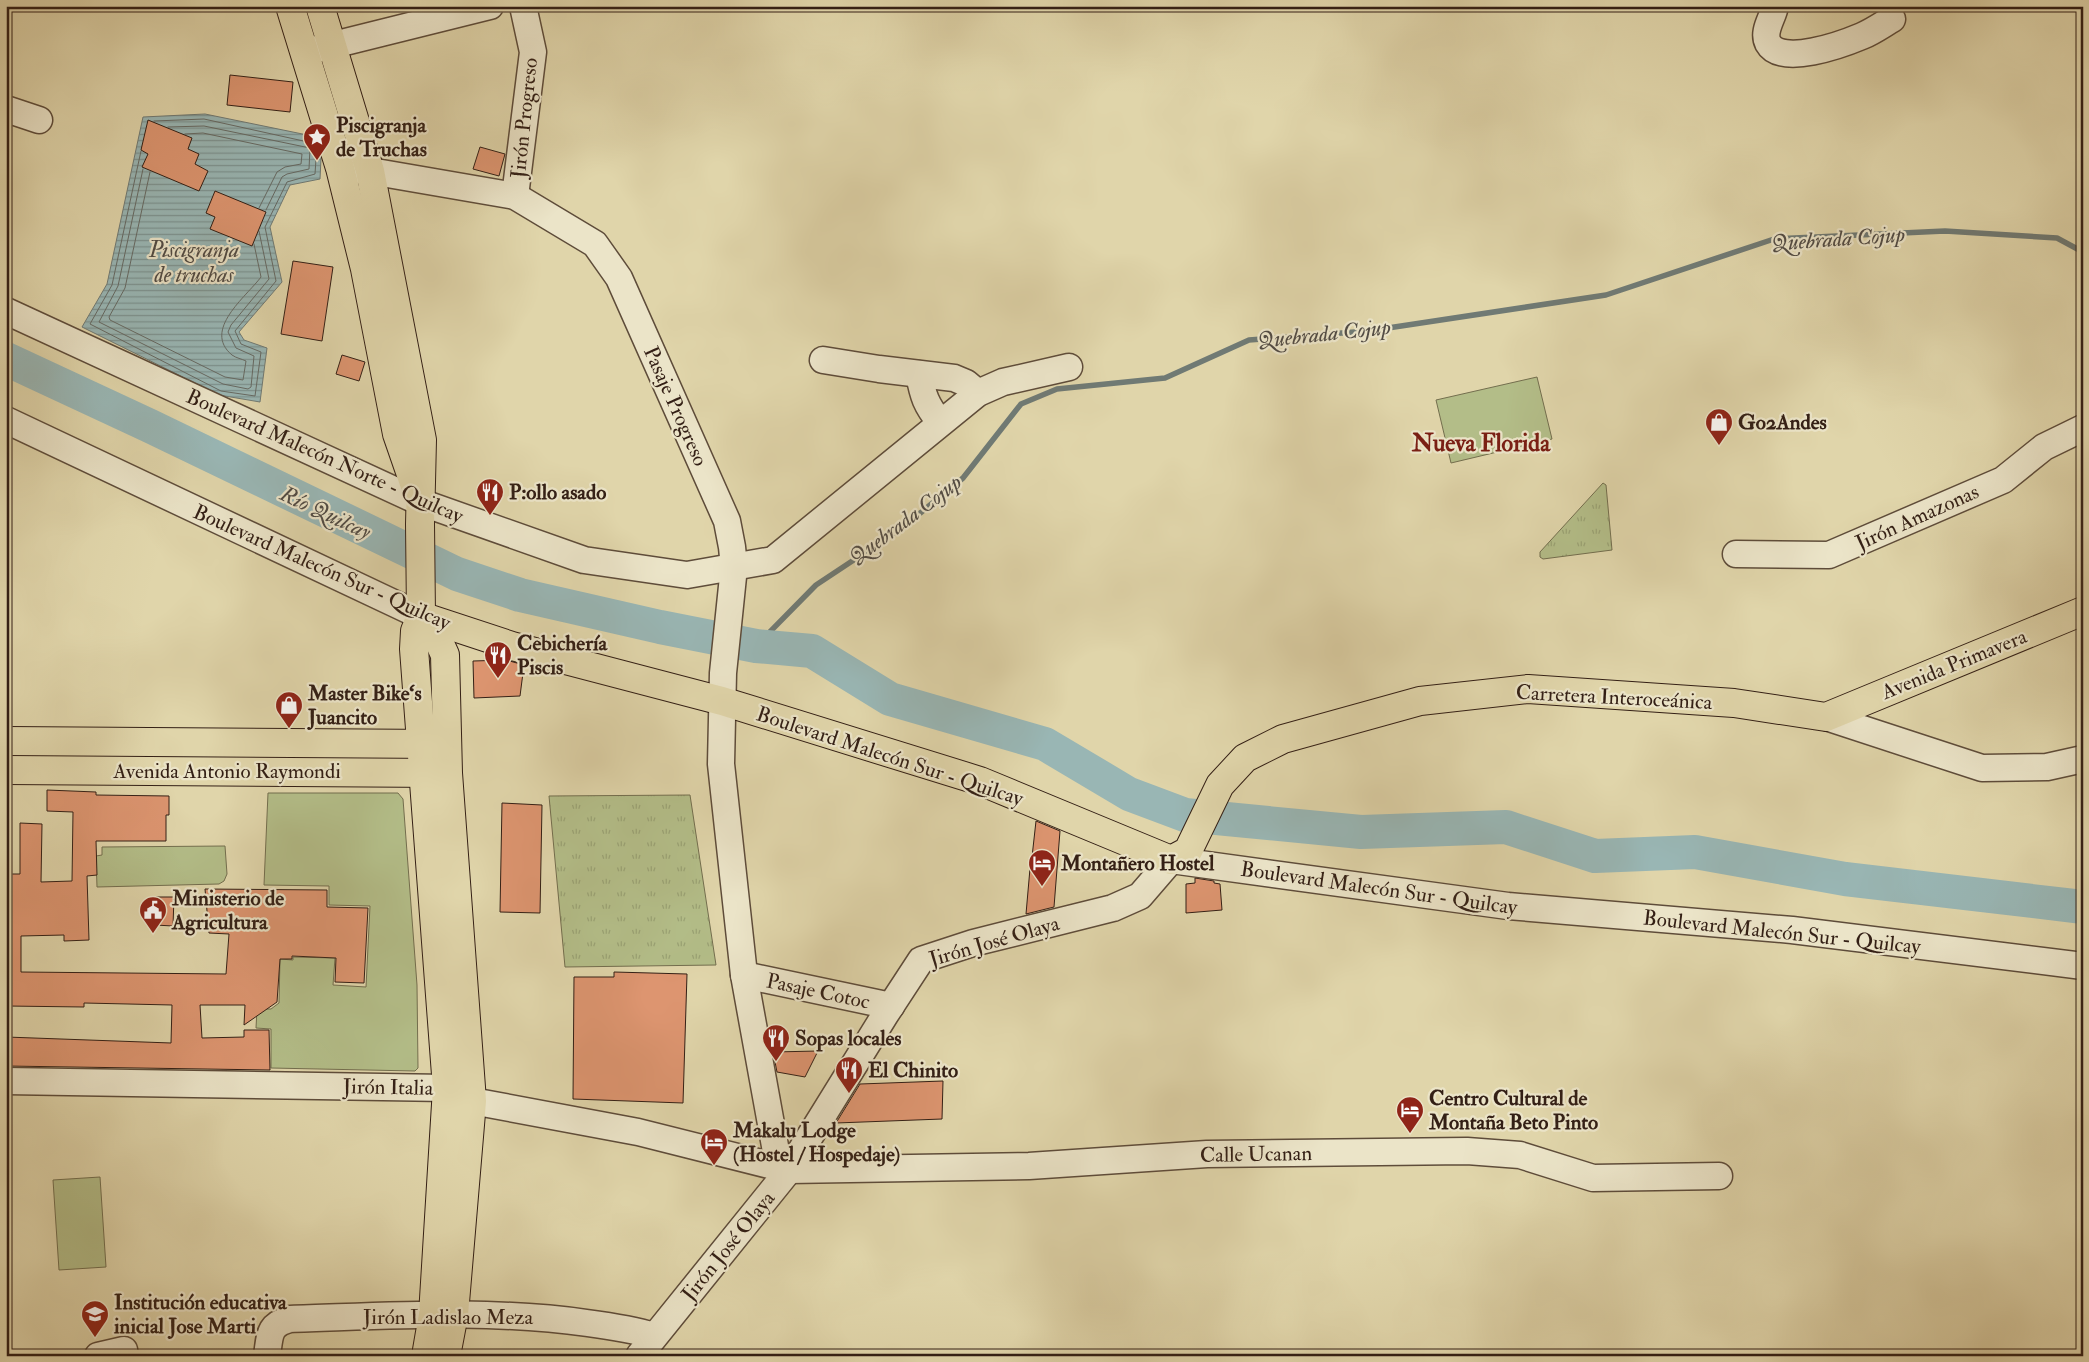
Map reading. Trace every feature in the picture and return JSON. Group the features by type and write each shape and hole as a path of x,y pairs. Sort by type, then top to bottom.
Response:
{"main road":[{"path":"290,6 340,168 365,268 397,434 420,513"},
{"path":"320,6 370,171 422,440 420,513 421,605 444,656 434,744 448,1088 444,1314 446,1356"},
{"name":"Boulevard Malecón Sur - Quilcay","path":"421,605 512,646 722,701 980,782 1179,856"},
{"name":"Avenida Primavera","path":"1826,717 2083,611"},
{"name":"Carretera Interoceánica","path":"1179,856 1220,785 1245,758 1283,739 1420,701 1528,690 1734,703 1826,717"},
{"name":"Avenida Antonio Raymondi","path":"6,741 434,744"},
{"name":"Avenida Antonio Raymondi","path":"6,770 436,772"},
{"path":"426,1356 444,1314 472,1101 436,772"}],"street":[{"path":"305,52 490,6"},
{"name":"Jirón Progreso","path":"523,6 533,52 515,196 595,244"},
{"path":"1774,6 1767,33 1768,43 1776,51 1788,54 1812,52 1863,36 1892,19"},
{"path":"6,109 40,120"},
{"path":"340,168 370,171 515,196"},
{"name":"Pasaje Progreso","path":"595,244 619,278 727,521 733,579 723,673"},
{"name":"Boulevard Malecón Norte - Quilcay","path":"6,311 420,513 584,560 733,579 773,560 940,422 978,393 1003,382 1069,367"},
{"path":"823,360 954,378 966,383 978,393"},
{"path":"919,374 924,398 929,409 940,422"},
{"name":"Boulevard Malecón Sur - Quilcay","path":"6,420 421,605"},
{"name":"Jirón Amazonas","path":"1736,554 1830,555 2003,480 2044,448 2083,428"},
{"name":"Jirón José Olaya","path":"723,673 721,764 744,976 784,1169"},
{"name":"Carretera Interoceánica","path":"1826,717 1982,768 2047,768 2083,759"},
{"name":"Boulevard Malecón Sur - Quilcay","path":"1179,856 1508,906 1792,930 2083,966"},
{"name":"Jirón José Olaya","path":"646,1346 784,1169 921,960 972,943 1113,908 1140,896 1179,856"},
{"name":"Pasaje Cotoc","path":"744,976 891,1006"},
{"name":"Jirón Italia","path":"6,1081 448,1088 472,1101 638,1132 784,1169"},
{"name":"Calle Ucanan","path":"784,1169 1029,1166 1207,1154 1467,1151 1520,1155 1593,1178 1719,1176"},
{"name":"Jirón Ladislao Meza","path":"267,1356 271,1329 278,1322 290,1319 444,1314 551,1318 636,1330 646,1346"},
{"path":"98,1356 124,1350 125,1356"}],"green space":[{"path":"1537,377 1552,439 1451,463 1436,400"},
{"path":"1603,483 1606,485 1612,550 1543,559 1540,557 1540,552"},
{"path":"268,793 398,793 403,799 417,985 418,1068 415,1071 271,1068 271,1029 256,1028 257,1009 271,1009 279,1003 280,959 293,960 293,957 335,958 333,985 366,987 370,906 329,905 329,886 264,885"},
{"path":"690,795 716,965 565,967 549,796"},
{"path":"225,846 227,874 224,881 219,884 97,887 96,856 102,855 102,847"},
{"path":"100,1177 106,1267 59,1270 53,1180"}],"water":[{"name":"Piscigranja de truchas","path":"205,114 322,138 320,179 290,185 270,227 282,282 239,332 244,340 267,348 260,402 219,395 82,327 107,284 143,117"}],"building":[{"path":"230,75 293,82 290,112 227,105"},
{"path":"148,120 192,138 188,149 199,154 195,164 208,171 199,191 142,167 148,154 141,150"},
{"path":"480,147 505,154 499,176 473,169"},
{"path":"215,191 266,212 252,246 210,229 215,217 206,213"},
{"path":"293,261 333,267 322,341 281,334"},
{"path":"342,355 365,362 359,381 336,374"},
{"name":"Cebichería Piscis","path":"506,660 524,665 520,696 474,698 473,661"},
{"path":"47,790 96,792 96,795 169,796 169,815 166,815 166,841 96,841 97,875 87,876 89,940 64,941 64,935 21,936 21,972 226,974 229,934 209,933 205,889 327,890 327,907 368,908 364,983 335,982 336,958 292,956 292,959 280,959 277,1002 244,1025 245,1005 200,1005 202,1038 244,1037 244,1030 269,1030 270,1070 6,1066 6,1037 171,1043 172,1005 84,1003 84,1007 7,1006 6,874 20,874 20,823 42,824 41,882 72,881 73,812 47,811"},
{"path":"502,803 542,805 540,913 500,912"},
{"name":"Montañero Hostel","path":"1036,821 1060,831 1054,907 1026,914 1031,857"},
{"path":"1195,878 1214,881 1214,883 1220,884 1222,910 1186,913 1186,884 1195,883"},
{"path":"155,897 174,897 173,926 155,925"},
{"path":"614,972 687,974 683,1103 573,1099 574,977 614,977"},
{"path":"818,1051 805,1077 777,1072 773,1052"},
{"path":"943,1081 942,1119 836,1123 860,1084"}],"waterway":[{"name":"Quebrada Cojup","path":"756,646 816,585 902,528 963,478 1021,404 1057,389 1165,378 1249,340 1368,331 1606,295 1774,239 1945,231 2057,238 2083,252"},
{"name":"Río Quilcay","path":"6,359 457,574 520,595 660,627 756,646 812,651 890,699 1045,744 1129,794 1185,815 1361,832 1506,827 1595,856 1695,852 1845,879 2083,907"}],"place":[{"name":"Piscigranja de Truchas","path":"317,161"},
{"name":"Go2Andes","path":"1719,446"},
{"name":"P:ollo asado","path":"490,516"},
{"name":"Cebichería Piscis","path":"498,679"},
{"name":"Master Bike‘s Juancito","path":"289,729"},
{"name":"Montañero Hostel","path":"1042,887"},
{"name":"Ministerio de Agricultura","path":"153,934"},
{"name":"Sopas locales","path":"776,1062"},
{"name":"El Chinito","path":"849,1094"},
{"name":"Centro Cultural de Montaña Beto Pinto","path":"1410,1134"},
{"name":"Makalu Lodge (Hostel / Hospedaje)","path":"714,1166"},
{"name":"Institución educativa inicial Jose Marti","path":"95,1338"}],"district":[{"name":"Nueva Florida","path":"1481,443"}]}
